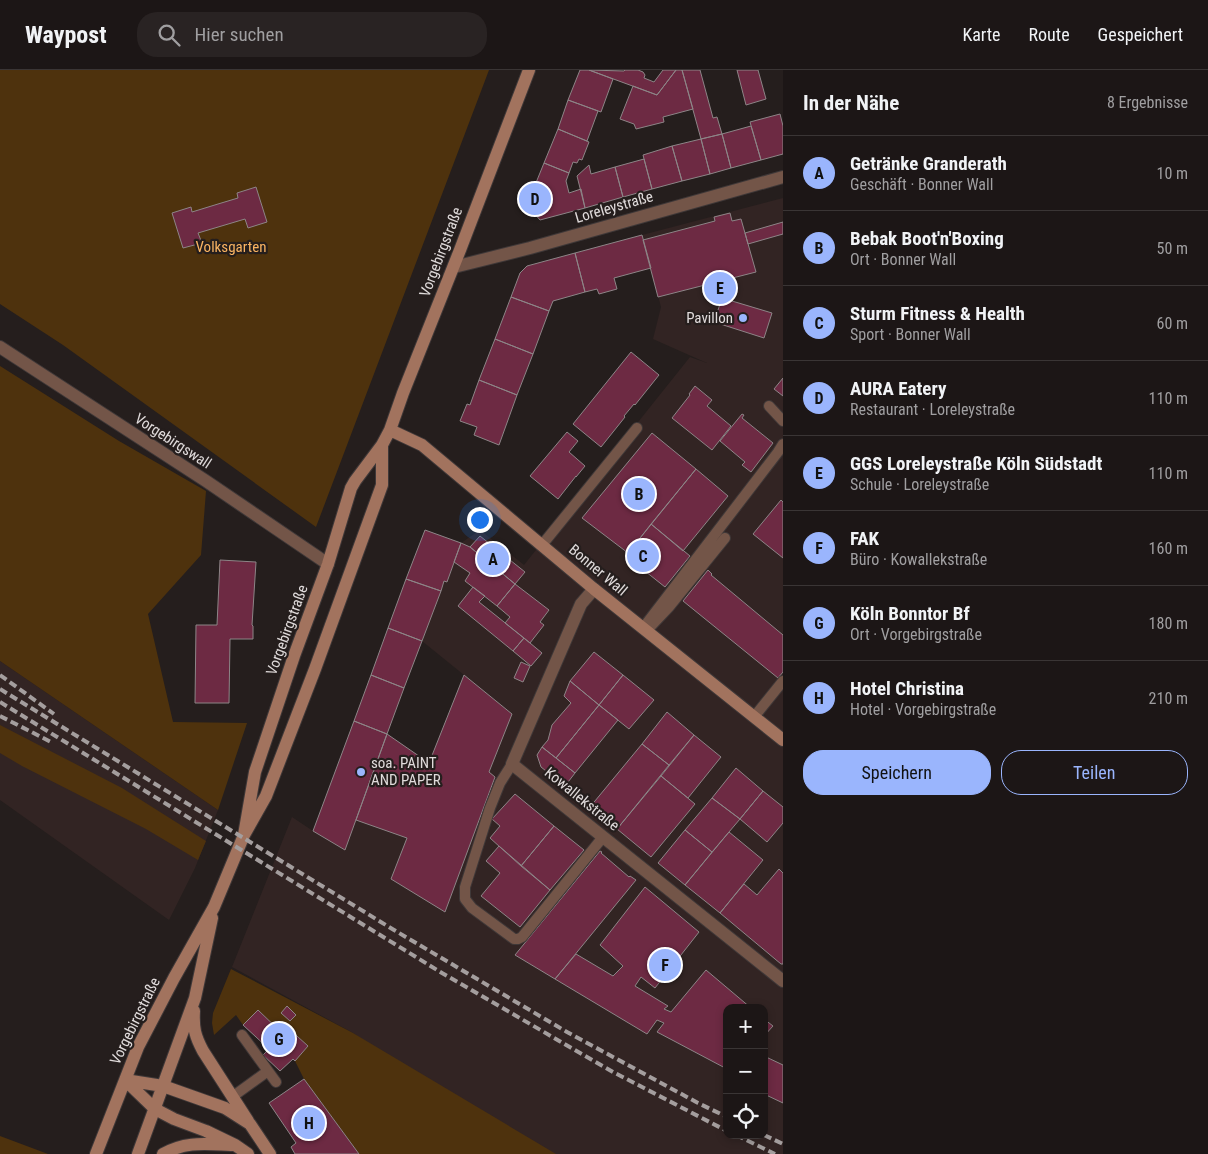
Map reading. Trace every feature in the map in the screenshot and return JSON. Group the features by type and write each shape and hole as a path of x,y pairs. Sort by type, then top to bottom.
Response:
{"main road":[{"name":"Vorgebirgstraße","path":"244,835 255,772 294,656 328,564 351,488 382,445 390,430 529,70"},
{"name":"Bonner Wall","path":"390,430 422,445 594,589 783,740"},
{"name":"Vorgebirgstraße","path":"96,1154 138,1047 214,907 244,835 266,796 315,669 382,485 382,445"},
{"name":"Vorgebirgstraße","path":"138,1154 195,998 214,907"},
{"path":"195,998 193,1023 203,1051 270,1154"},
{"path":"125,1080 164,1086 225,1108 250,1124"},
{"path":"125,1080 155,1109 235,1145 248,1154"},
{"path":"163,1154 174,1148 190,1144 235,1145"}],"street":[{"name":"Loreleystraße","path":"454,267 530,248 783,177"},
{"name":"Vorgebirgswall","path":"0,346 328,564"},
{"path":"512,764 581,604 594,589"},
{"name":"Kowallekstraße","path":"512,764 783,981"}],"lane":[{"path":"769,406 783,421"},
{"path":"542,545 637,428"},
{"path":"645,629 783,444"},
{"path":"645,629 669,607 725,538"},
{"path":"754,717 783,681"},
{"path":"512,764 500,783 490,808 465,887 465,898 472,908 514,939 522,937 603,837"},
{"path":"242,1035 276,1082"},
{"path":"232,1097 268,1071"}],"shaded area":[{"path":"783,198 783,1154 525,1154 353,1033 232,967 292,817 345,850 387,734 429,763 464,675 422,641 444,581 447,582 461,543 480,530 524,565 690,357 707,363 653,339 661,307 642,235"},
{"path":"0,661 218,810 195,868 169,920 0,800"}],"green space":[{"name":"Volksgarten","path":"0,70 489,70 316,527 63,345 0,304"},
{"path":"0,366 119,441 206,491 201,555 148,614 173,722 247,723 218,810 0,661"},
{"path":"0,725 122,788 206,841 198,860 146,829 0,753"},
{"path":"231,969 353,1033 556,1154 359,1154 304,1079 295,1061 308,1046 287,1027 282,1033 258,1010 243,1025 236,1015 214,1035 213,1013"},
{"path":"0,1136 48,1154 0,1154"}],"building":[{"path":"580,70 589,70 613,79 601,112 568,100"},
{"path":"589,70 638,70 643,72 644,78 654,82 663,70 676,70 657,95"},
{"path":"676,70 682,70 693,109 663,117 664,122 636,129 634,124 620,119 633,86 657,95"},
{"path":"682,70 700,70 713,118 717,117 722,134 701,139"},
{"path":"737,70 758,70 766,99 746,105"},
{"path":"568,100 598,111 587,141 558,129"},
{"path":"780,114 783,126 783,154 761,160 750,122"},
{"path":"751,126 761,160 731,168 722,134"},
{"path":"558,129 589,142 582,160 579,159 577,163 573,162 569,173 544,163"},
{"path":"722,134 731,168 710,174 701,139"},
{"path":"701,139 710,174 682,181 672,146"},
{"path":"672,146 682,181 652,189 643,155"},
{"path":"644,159 652,189 623,197 615,167"},
{"path":"544,163 569,173 566,181 569,193 581,189 585,208 540,220 527,205"},
{"path":"589,165 591,174 615,167 623,197 585,208 577,176"},
{"path":"256,187 267,222 248,228 245,219 198,233 202,243 183,248 172,213 191,207 192,212 238,198 237,193"},
{"path":"730,213 732,221 741,219 756,272 658,297 643,240 715,221 714,217"},
{"path":"783,222 783,234 748,244 745,233"},
{"path":"642,235 651,268 614,278 617,289 599,294 597,289 585,292 575,253"},
{"path":"575,253 585,292 553,301 549,311 511,297 520,273 527,266"},
{"path":"511,297 549,311 533,354 495,339"},
{"name":"Pavillon","path":"722,298 772,313 764,338 714,322"},
{"path":"495,339 533,354 517,395 479,380"},
{"path":"631,352 659,375 624,416 601,447 573,424"},
{"path":"783,378 783,396 774,389"},
{"path":"479,380 517,395 499,445 474,435 477,427 460,421 467,404 470,405"},
{"path":"695,386 712,400 707,406 731,426 712,450 672,418"},
{"path":"742,414 744,415 742,418 773,443 751,472 742,465 745,462 720,441"},
{"path":"567,432 578,441 569,452 585,466 558,499 530,476"},
{"path":"652,433 696,469 628,553 582,518"},
{"path":"696,469 728,496 683,551 651,524"},
{"path":"781,500 783,502 783,558 753,534"},
{"path":"651,524 690,556 665,587 626,556"},
{"path":"425,530 461,543 447,582 444,581 441,591 406,579"},
{"path":"480,536 525,572 515,584 470,547"},
{"path":"461,543 470,547 515,584 497,606 465,581 470,573 454,562"},
{"path":"220,560 256,562 252,625 253,639 230,639 229,703 195,703 196,625 217,625"},
{"path":"708,570 711,575 783,635 783,672 778,678 683,601"},
{"path":"406,579 441,591 422,641 388,628"},
{"path":"515,584 549,610 540,622 544,625 530,643 505,623 510,617 497,606"},
{"path":"473,587 485,596 479,602 524,638 513,651 458,606"},
{"path":"388,628 422,641 404,688 371,675"},
{"path":"524,638 542,653 531,666 513,651"},
{"path":"594,652 623,675 599,705 570,681"},
{"path":"521,662 530,666 523,682 514,678"},
{"path":"371,675 404,688 387,734 354,721"},
{"path":"464,675 512,714 489,772 495,777 445,912 391,879 407,838 356,820 387,734 429,763"},
{"path":"623,675 654,700 629,729 599,705"},
{"path":"570,681 599,705 556,758 542,747 548,740 552,725 571,703 564,696"},
{"path":"599,705 618,720 575,773 556,758"},
{"path":"667,712 694,735 669,765 642,744"},
{"path":"354,721 387,734 345,850 313,831"},
{"path":"694,735 721,757 688,798 661,776"},
{"path":"642,744 669,765 617,829 590,807"},
{"path":"542,747 575,773 565,786 541,767 537,755"},
{"path":"736,768 763,791 740,819 712,798"},
{"path":"661,776 695,804 651,857 617,829"},
{"path":"763,791 783,807 783,823 767,842 740,819"},
{"path":"515,794 554,826 521,866 490,838 500,826 492,819"},
{"path":"712,798 740,819 712,852 685,830"},
{"path":"554,826 584,850 550,890 521,866"},
{"path":"685,830 712,852 685,885 658,863"},
{"path":"729,832 763,860 720,913 685,885"},
{"path":"499,846 550,890 520,927 481,896 500,873 486,861"},
{"path":"600,851 629,877 636,880 555,979 515,955"},
{"path":"779,869 783,873 783,964 720,913 744,884 757,895"},
{"path":"645,887 699,932 655,988 641,977 635,986 668,1006 664,1009 671,1012 706,970 746,1004 723,1004 723,1067 657,1032 664,1023 657,1020 647,1034 555,979 576,954 613,976 623,966 600,945"},
{"path":"287,1006 296,1015 290,1021 281,1013"},
{"path":"258,1010 282,1033 287,1027 308,1046 295,1061 293,1059 280,1071 263,1055 269,1049 243,1025"},
{"path":"768,1022 773,1026 768,1032"},
{"path":"768,1058 783,1065 783,1103 768,1096"},
{"path":"304,1079 359,1154 295,1154 291,1147 296,1143 269,1103"}],"railway":[{"path":"0,675 54,714"},
{"path":"0,689 394,930 567,1032 723,1115"},
{"path":"0,702 442,973 613,1072 723,1129"},
{"path":"0,716 53,743"},
{"path":"768,1137 783,1144"},
{"path":"744,1139 775,1154"}],"place":[{"name":"AURA Eatery","path":"535,199"},
{"name":"GGS Loreleystraße Köln Südstadt","path":"720,288"},
{"name":"Pavillon","path":"743,318"},
{"name":"Bebak Boot'n'Boxing","path":"639,494"},
{"name":"Sturm Fitness & Health","path":"643,556"},
{"name":"Getränke Granderath","path":"493,559"},
{"name":"soa. PAINT AND PAPER","path":"361,772"},
{"name":"FAK","path":"665,965"},
{"name":"Köln Bonntor Bf","path":"279,1039"},
{"name":"Hotel Christina","path":"309,1123"}]}
